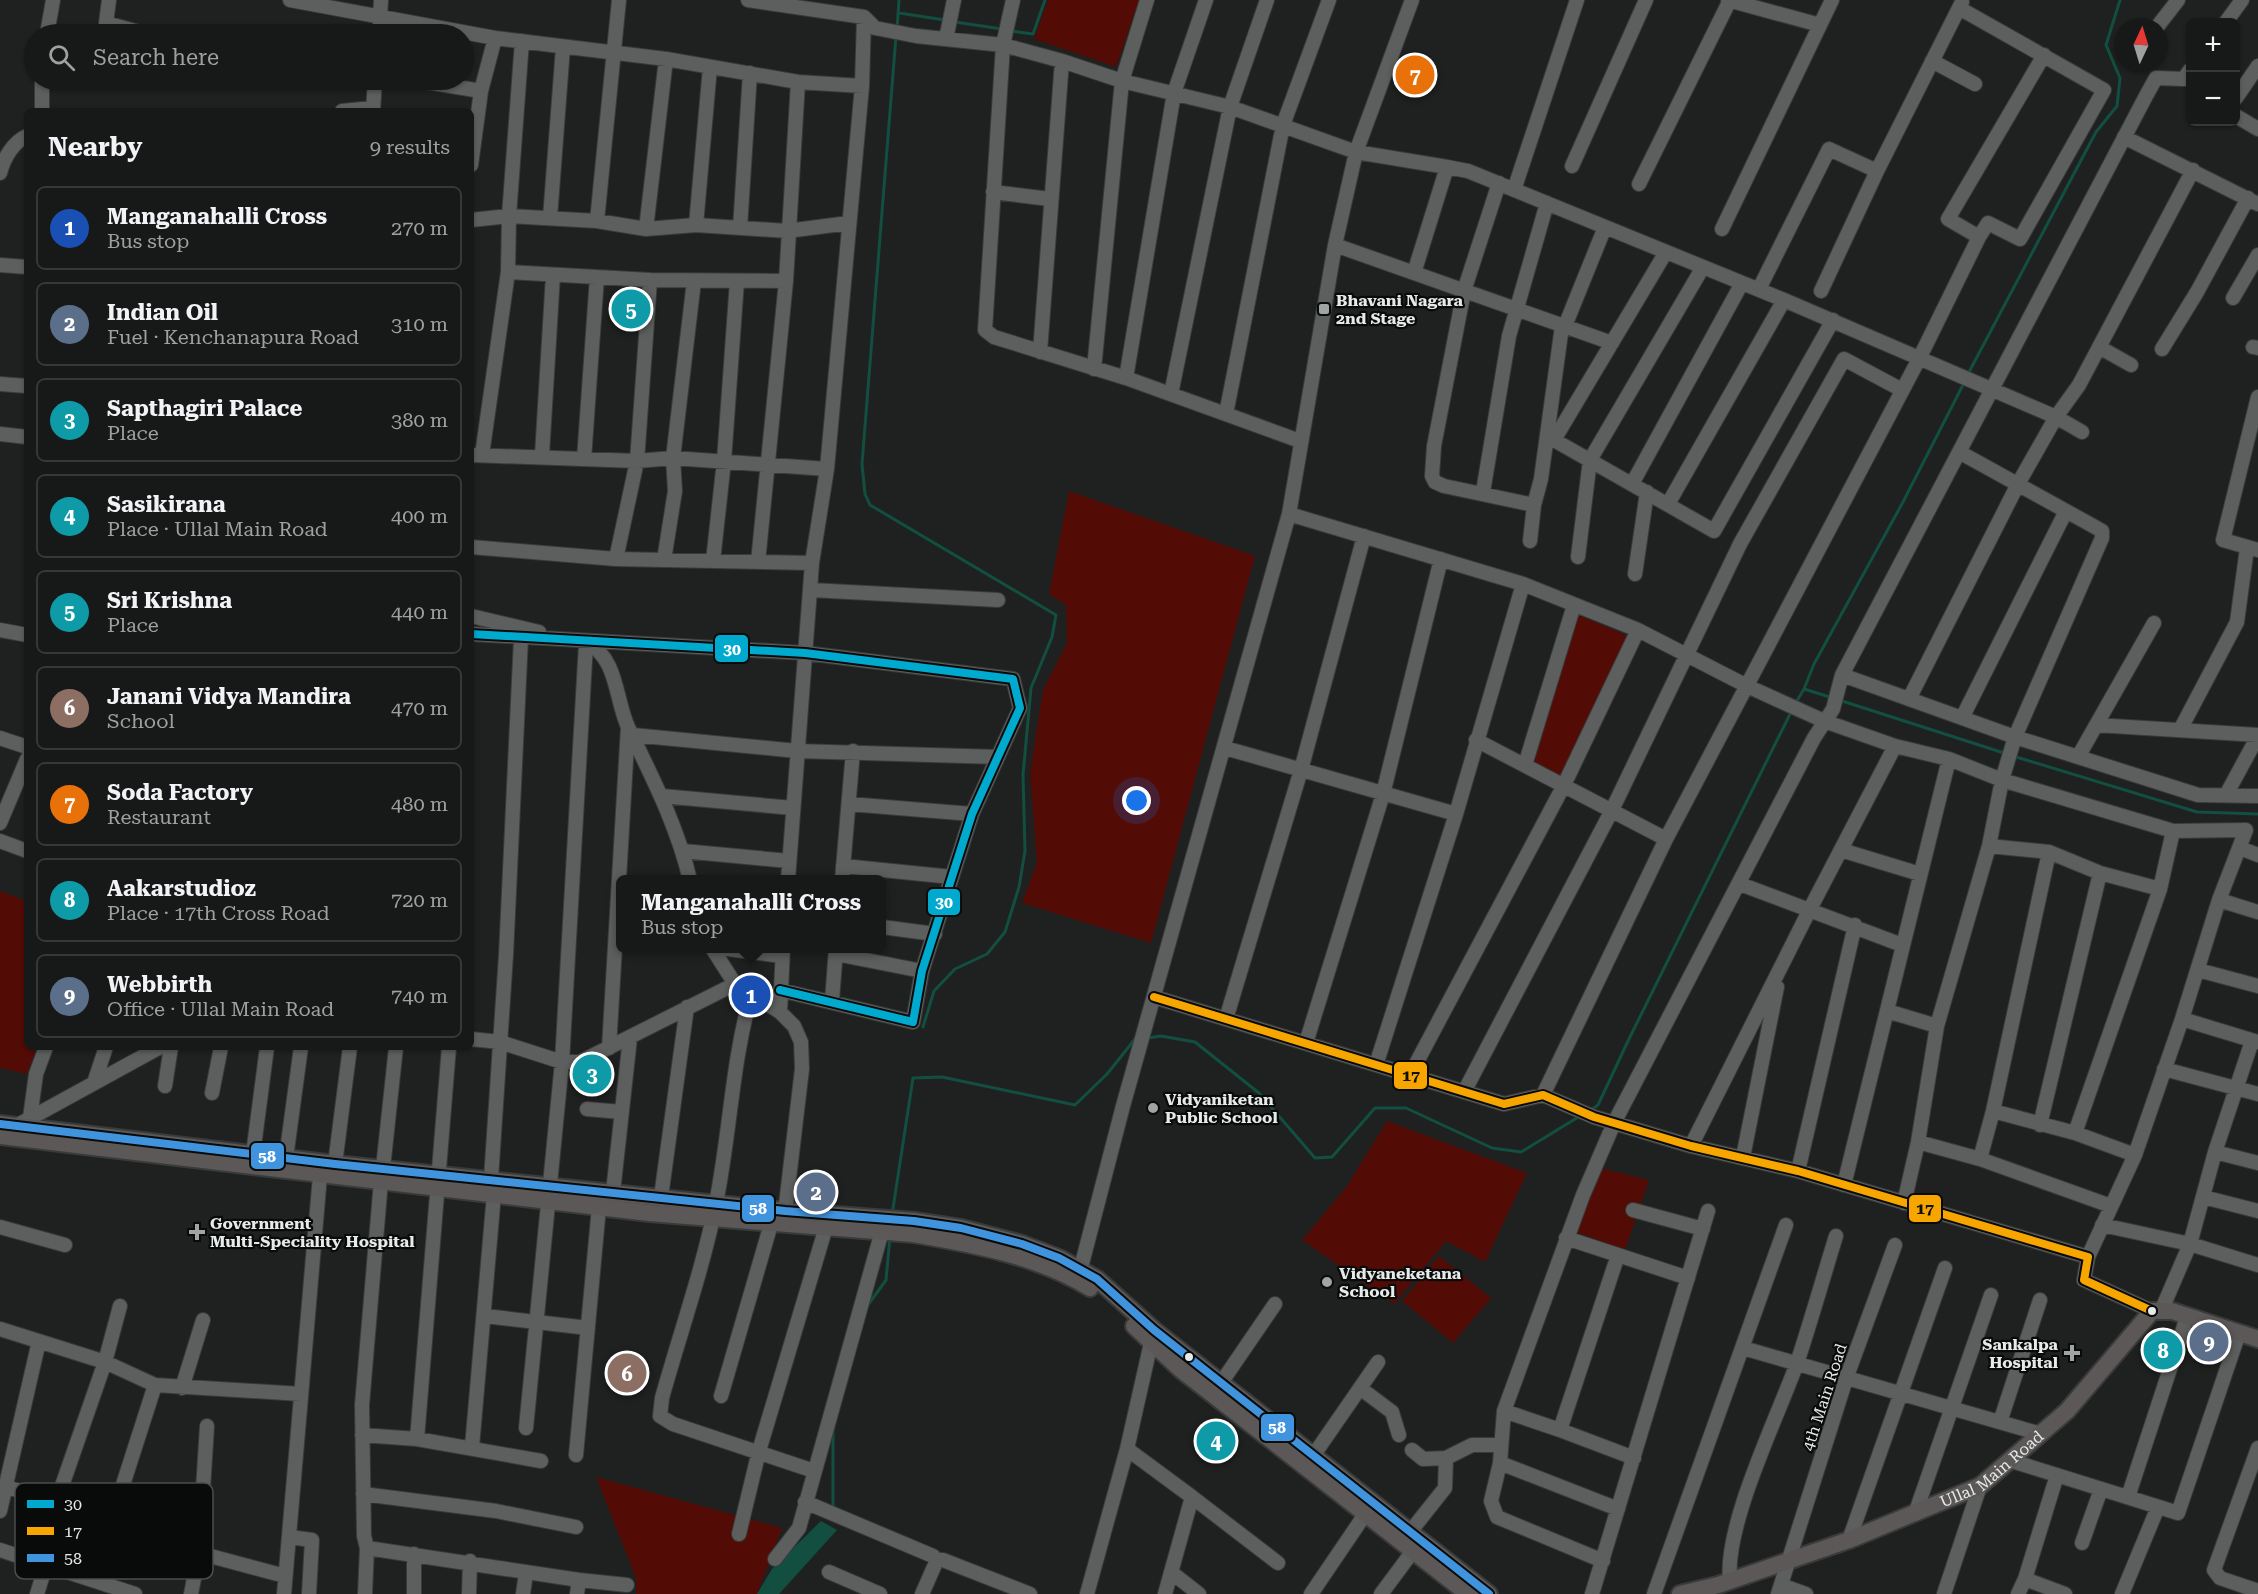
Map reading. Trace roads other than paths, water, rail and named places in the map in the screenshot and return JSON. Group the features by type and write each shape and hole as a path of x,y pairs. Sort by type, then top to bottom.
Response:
{"main road":[{"path":"12,1128 382,1175 550,1193 613,1192 660,1197 715,1210 826,1227 883,1225"},
{"path":"12,1128 286,1158 325,1167"},
{"path":"550,1193 598,1207 715,1210"},
{"path":"780,1220 913,1227 1079,1275 1152,1336 1221,1383 1313,1456 1413,1551 1459,1591"},
{"path":"2157,1310 2258,1339"},
{"name":"Ullal Main Road","path":"1680,1594 1721,1587 1849,1540 1980,1486 2012,1461 2067,1411 2157,1310"},
{"path":"1152,1336 1180,1369 1369,1509 1410,1532 1489,1594"}],"street":[{"path":"49,24 53,0"},
{"path":"109,0 106,23 110,24"},
{"path":"290,0 422,24"},
{"path":"380,24 381,0"},
{"path":"597,221 619,0"},
{"path":"748,0 864,17 875,28 1003,45 1122,81 1230,107 1356,152 1468,171 1833,320 2056,417 2082,432"},
{"path":"946,39 954,0"},
{"path":"1013,0 1003,45 985,330 994,337 1126,378 1300,441"},
{"path":"1094,369 1122,81 1147,0"},
{"path":"1126,378 1174,93 1206,0"},
{"path":"1171,394 1230,107 1268,0"},
{"path":"1226,414 1283,125 1329,0"},
{"path":"1079,1275 1139,1050 1289,514 1335,245 1356,152 1412,0"},
{"path":"1514,190 1576,0"},
{"path":"1572,166 1646,0"},
{"path":"1639,184 1729,0 1820,25"},
{"path":"1722,229 1832,0"},
{"path":"2164,18 2178,0"},
{"path":"2229,18 2242,0"},
{"path":"1543,1095 1666,839 1920,357 1979,237 1988,223 2020,239 2104,90 1961,4 1877,171 1821,291"},
{"path":"788,875 812,564 827,470 862,86 864,17"},
{"path":"474,34 613,54 666,59 798,82 862,86"},
{"path":"474,143 481,91 495,38"},
{"path":"522,41 509,216 508,273 477,455 542,455 637,461 673,458 827,470"},
{"path":"549,218 562,47"},
{"path":"1979,237 1948,219 2044,55"},
{"path":"646,229 666,59"},
{"path":"1040,352 1062,61"},
{"path":"1932,61 1975,84"},
{"path":"2240,91 2258,66"},
{"path":"696,225 710,67"},
{"path":"740,228 750,73"},
{"path":"1603,1561 1497,1517 1491,1502 1500,1463 1504,1412 1566,1238 1614,1123 1824,721 1833,709 1842,675 1961,453 1991,388 2124,137 2156,78 2186,78"},
{"path":"758,562 786,281 787,231 798,82"},
{"path":"42,90 42,108"},
{"path":"373,108 374,90"},
{"path":"474,90 481,91"},
{"path":"2240,119 2258,129"},
{"path":"2124,137 2253,201 2162,349"},
{"path":"0,173 3,162 12,147 24,138"},
{"path":"1759,290 1829,149 1877,171"},
{"path":"1414,273 1447,167"},
{"path":"1909,699 2018,484 2056,417 2079,385 2193,170"},
{"path":"1498,183 1464,291 1434,446 1432,476 1435,482 1444,486 1483,492 1534,505"},
{"path":"993,192 1050,199"},
{"path":"1483,492 1509,336 1547,203"},
{"path":"474,220 509,216 597,221 646,229 696,225 787,231 849,223"},
{"path":"1530,541 1563,326 1605,226"},
{"path":"1335,245 1612,343"},
{"path":"1666,252 1554,440 1714,531 1833,320"},
{"path":"2233,298 2258,255"},
{"path":"0,265 24,267"},
{"path":"1578,557 1590,460 1703,267"},
{"path":"508,273 650,280 786,281"},
{"path":"542,455 554,275"},
{"path":"585,459 597,277"},
{"path":"616,559 637,461 650,280"},
{"path":"664,560 675,491 673,458 694,281"},
{"path":"713,561 724,461 737,281"},
{"path":"1632,484 1742,282"},
{"path":"1668,504 1785,300"},
{"path":"2099,347 2131,365"},
{"path":"1464,1092 1612,810 1740,544 1844,359 1902,390"},
{"path":"0,384 24,386"},
{"path":"2180,730 2236,622 2253,549 2223,540 2256,417 2258,397"},
{"path":"0,434 24,437"},
{"path":"1904,1203 1918,1142 1937,1026 1989,846 2003,777 2014,740 2102,538 2102,531 1961,453"},
{"path":"1635,574 1647,492"},
{"path":"1962,718 2066,511"},
{"path":"1289,514 1523,584 1638,630 1747,686 1774,696 1824,721 1895,746 1949,759 2173,831 2246,830 2219,900 2182,1019 2135,1155 2088,1257 2084,1280 2157,1310 2190,1244 2215,1152 2236,1088 2255,1042 2182,1019"},
{"path":"1226,1019 1301,770 1364,536"},
{"path":"474,548 616,559 812,564"},
{"path":"1306,1044 1383,794 1441,559"},
{"path":"1376,1065 1456,814 1523,584"},
{"path":"811,590 998,600"},
{"path":"1525,765 1574,605"},
{"path":"474,617 586,643 596,648 611,672 631,731 662,796 683,851 689,875"},
{"path":"2078,757 2154,623"},
{"path":"0,630 24,634"},
{"path":"1410,1075 1564,785 1638,630"},
{"path":"474,634 586,643 805,653 1013,679 1020,708 972,814 922,971 913,1022 780,990"},
{"path":"472,1447 485,1316 493,1186 521,638"},
{"path":"526,1428 562,1062 586,643"},
{"path":"1842,675 1962,718 2014,740 2078,757 2198,795 2258,796"},
{"path":"2096,725 2258,736 2226,795"},
{"path":"631,731 797,751 998,757"},
{"path":"622,875 631,731"},
{"path":"0,738 24,746"},
{"path":"1476,740 1666,839"},
{"path":"1691,1146 1895,746"},
{"path":"1225,748 1456,814"},
{"path":"853,751 843,873 952,878"},
{"path":"1844,1185 1949,759"},
{"path":"0,823 24,766"},
{"path":"662,796 793,808"},
{"path":"849,804 972,814"},
{"path":"2074,1133 2160,889 2173,831"},
{"path":"0,841 24,850"},
{"path":"1989,846 2049,852 2100,873 2160,889"},
{"path":"2240,848 2258,855"},
{"path":"1841,850 1920,874"},
{"path":"683,851 789,861"},
{"path":"1980,1159 1993,1111 2049,852"},
{"path":"2040,1125 2100,873"},
{"path":"1740,884 1855,925 1902,945"},
{"path":"2219,900 2258,912"},
{"path":"1798,1171 1855,925"},
{"path":"886,928 935,934"},
{"path":"609,1048 616,953"},
{"path":"715,953 735,984 780,1012 794,1026 801,1042 802,1069 780,1220 721,1396"},
{"path":"780,1012 782,953"},
{"path":"832,1001 836,953"},
{"path":"845,953 922,971"},
{"path":"1743,1157 1780,970"},
{"path":"2198,970 2258,986"},
{"path":"474,1039 500,1042 562,1062 580,1062 735,984"},
{"path":"751,995 740,1033 730,1129 715,1210 662,1398 660,1416 674,1424 814,1471"},
{"path":"1154,997 1504,1104 1543,1095 1593,1117 1691,1146 1798,1171 2088,1257"},
{"path":"660,1197 687,1007"},
{"path":"1887,1011 1937,1026"},
{"path":"613,1192 630,1038"},
{"path":"12,1128 45,1050"},
{"path":"94,1083 105,1050"},
{"path":"12,1128 154,1050"},
{"path":"165,1086 171,1050"},
{"path":"213,1093 220,1050"},
{"path":"253,1154 267,1050"},
{"path":"286,1158 301,1050"},
{"path":"284,1594 301,1394 325,1167 349,1050"},
{"path":"365,1594 367,1548 363,1494 362,1405 382,1175 396,1050"},
{"path":"417,1438 449,1050"},
{"path":"2164,1069 2258,1094"},
{"path":"587,1108 621,1113"},
{"path":"1993,1111 2074,1133 2135,1155"},
{"path":"1918,1142 1980,1159 2110,1206"},
{"path":"2215,1152 2258,1163"},
{"path":"2203,1197 2258,1211"},
{"path":"576,1455 598,1207"},
{"path":"1633,1210 1703,1229"},
{"path":"1592,1594 1708,1211"},
{"path":"775,1559 799,1528 883,1225"},
{"path":"2102,1225 2190,1244 2258,1265"},
{"path":"1654,1594 1786,1226"},
{"path":"0,1227 65,1245"},
{"path":"739,1534 759,1451 826,1227"},
{"path":"1721,1587 1746,1498 1797,1362 1836,1236"},
{"path":"1566,1238 1688,1278"},
{"name":"4th Main Road","path":"1779,1590 1846,1376 1895,1245"},
{"path":"1560,1430 1618,1255"},
{"path":"1849,1540 1945,1268"},
{"path":"1915,1514 1953,1410 1991,1295"},
{"path":"2000,1422 2040,1300"},
{"path":"1221,1383 1275,1304"},
{"path":"63,1483 105,1362 120,1306"},
{"path":"485,1316 588,1328"},
{"path":"2128,1497 2187,1317"},
{"path":"182,1388 203,1320"},
{"path":"0,1329 105,1362 154,1385 301,1394"},
{"path":"2012,1461 2178,1513 2240,1333"},
{"path":"1087,1594 1127,1449 1152,1336"},
{"path":"0,1511 39,1341"},
{"path":"1743,1348 2041,1434"},
{"path":"1313,1456 1378,1362"},
{"path":"123,1483 154,1385"},
{"path":"1360,1388 1392,1412 1399,1435"},
{"path":"1504,1412 1634,1458"},
{"path":"203,1483 207,1426"},
{"path":"362,1435 417,1438 541,1461"},
{"path":"1412,1450 1423,1459 1446,1458 1472,1445 1501,1445"},
{"path":"2258,1448 2214,1570 2220,1578 2258,1592"},
{"path":"1127,1449 1278,1563"},
{"path":"1410,1532 1445,1488 1446,1458"},
{"path":"1500,1463 1618,1509"},
{"path":"2018,1594 2025,1579 2057,1475"},
{"path":"5,1486 15,1489"},
{"path":"1944,1594 1980,1486"},
{"path":"2082,1543 2101,1489"},
{"path":"363,1494 496,1511 576,1527"},
{"path":"1165,1594 1192,1497"},
{"path":"806,1502 937,1560 943,1560 1030,1594"},
{"path":"2122,1594 2158,1507"},
{"path":"1311,1594 1369,1509"},
{"path":"289,1537 312,1540 309,1594"},
{"path":"367,1548 470,1561 526,1572 578,1587 627,1585"},
{"path":"0,1550 15,1555"},
{"path":"1381,1594 1413,1551"},
{"path":"414,1554 414,1594"},
{"path":"213,1556 285,1576"},
{"path":"922,1594 937,1560"},
{"path":"469,1594 470,1561"},
{"path":"523,1594 526,1572"},
{"path":"829,1572 880,1594"},
{"path":"1171,1572 1199,1594"},
{"path":"37,1594 42,1579"},
{"path":"89,1579 135,1594"},
{"path":"191,1594 194,1579"},
{"path":"2025,1579 2066,1594"},
{"path":"1779,1590 1806,1594"}],"waterway":[{"path":"897,29 899,0"},
{"path":"1011,31 1033,34 1045,0"},
{"path":"1968,374 2096,132 2117,106 2120,78 2106,45 2120,0"},
{"path":"899,13 945,20"},
{"path":"955,22 1002,29"},
{"path":"896,36 862,464 865,494 870,505 1056,615 1052,637 1031,688 1023,775 1025,851 1019,887 1005,932 987,954 955,969 934,991 923,1027"},
{"path":"1804,689 1814,664 1903,502 1964,383"},
{"path":"1795,704 1804,689 1833,698"},
{"path":"1839,700 2007,754"},
{"path":"1591,1110 1598,1105 1792,710"},
{"path":"2013,756 2197,812 2258,814"},
{"path":"1148,1038 1161,1036 1195,1042 1259,1093 1315,1158 1332,1157 1375,1108 1406,1108 1492,1148 1521,1152 1580,1116"},
{"path":"892,1215 913,1078 942,1077 1075,1105 1107,1074 1135,1039"},
{"path":"868,1305 886,1280 890,1237"},
{"path":"833,1429 833,1509"}],"place":[{"name":"Soda Factory","path":"1415,75"},
{"name":"Sri Krishna","path":"631,309"},
{"name":"Bhavani Nagara 2nd Stage","path":"1324,309"},
{"name":"Manganahalli Cross","path":"751,995"},
{"name":"Sapthagiri Palace","path":"592,1074"},
{"name":"Vidyaniketan Public School","path":"1153,1108"},
{"name":"Indian Oil","path":"816,1192"},
{"name":"Government Multi-Speciality Hospital","path":"197,1232"},
{"name":"Vidyaneketana School","path":"1327,1282"},
{"name":"Webbirth","path":"2209,1342"},
{"name":"Aakarstudioz","path":"2163,1350"},
{"name":"Sankalpa Hospital","path":"2072,1353"},
{"name":"Janani Vidya Mandira","path":"627,1373"},
{"name":"Sasikirana","path":"1216,1441"}]}
